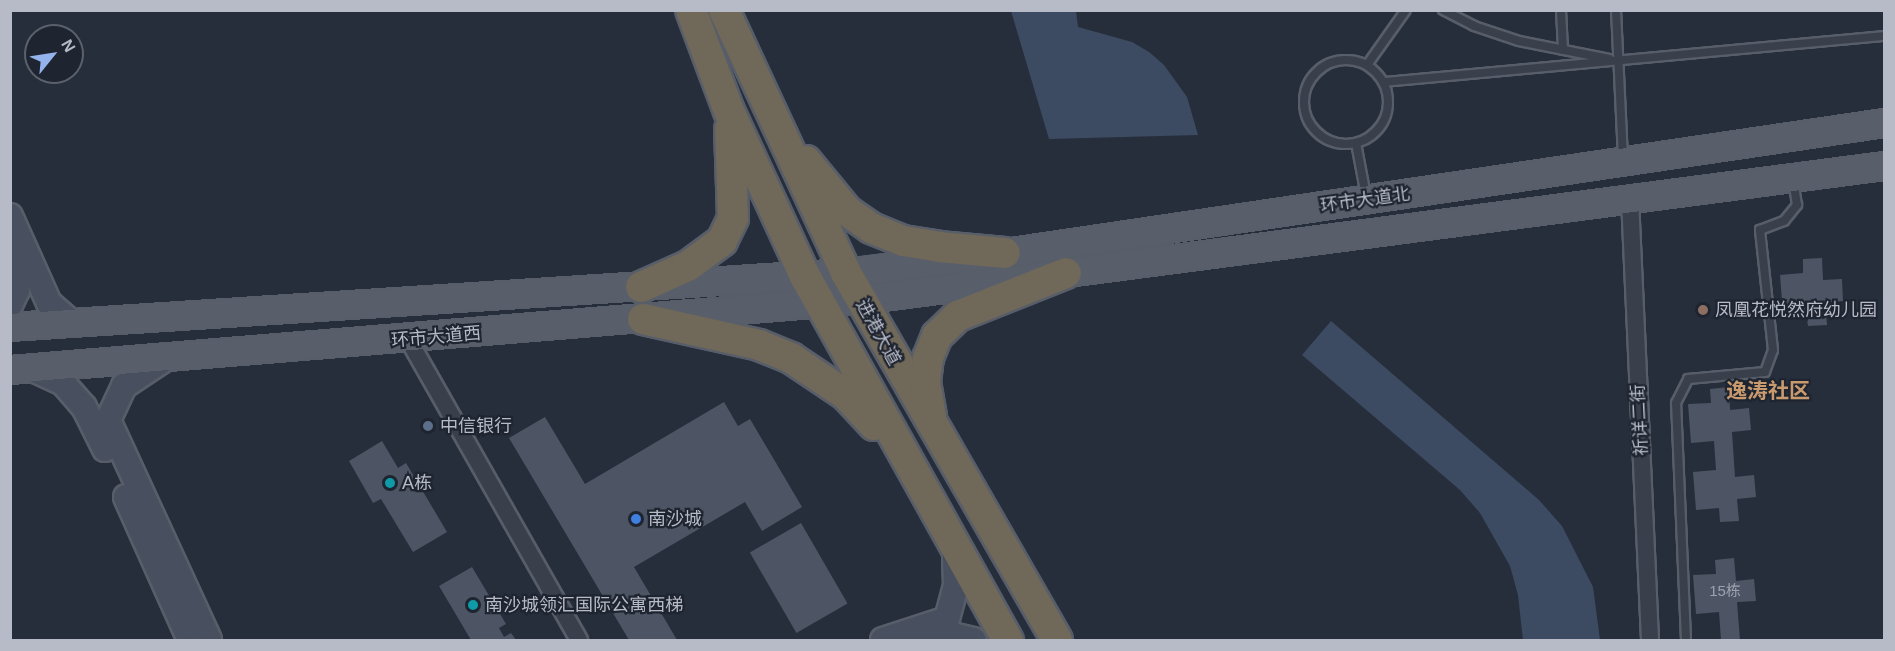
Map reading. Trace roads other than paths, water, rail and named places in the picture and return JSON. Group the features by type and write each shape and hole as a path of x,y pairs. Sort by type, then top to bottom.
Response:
{"highway":[{"name":"进港大道","path":"691,10 729,111 805,276 956,551 1008,640"},
{"name":"进港大道","path":"724,10 762,99 846,273 933,430 1057,640"},
{"path":"702,40 717,52 738,46"},
{"path":"762,99 824,186 847,211 871,228 903,241 939,248 1005,253"},
{"path":"632,287 688,266 722,241 733,218 734,200 729,111"},
{"path":"933,430 925,381 928,358 937,336 958,316 1066,273"},
{"path":"635,320 759,345 791,358 846,395 902,454"}],"main road":[{"name":"环市大道北","path":"846,273 1005,253 1884,123"},
{"name":"环市大道北","path":"861,300 1884,166"},
{"name":"环市大道西","path":"10,327 846,273"},
{"path":"632,287 635,320"},
{"name":"环市大道西","path":"22,369 163,360 861,300"}],"street":[{"name":"祈详二街","path":"1630,199 1650,640"},
{"path":"10,216 49,303 72,323"},
{"path":"10,246 17,290 10,305"},
{"path":"408,339 579,640"},
{"path":"163,360 124,386 108,420 209,640"},
{"path":"22,369 63,383 84,407 190,640"},
{"path":"883,640 947,619 956,585 956,551"},
{"path":"936,640 952,635 973,640"}],"lane":[{"path":"1367,65 1406,10"},
{"path":"1443,10 1474,26 1519,41 1618,60"},
{"path":"1561,10 1563,50"},
{"path":"1616,10 1623,162"},
{"path":"1384,82 1884,36"},
{"path":"1347,60 1367,65 1384,82 1388,110 1383,124 1374,135 1356,143 1334,143 1321,137 1308,120 1304,99 1315,73 1326,64 1347,60"},
{"path":"1356,143 1367,200"},
{"path":"1686,640 1676,403 1688,379 1765,372 1773,350 1760,230 1784,221 1797,205 1792,178"}],"water":[{"path":"1011,11 1076,11 1078,27 1132,42 1149,52 1164,65 1187,97 1198,135 1049,139"},
{"path":"1331,321 1539,500 1562,526 1593,587 1600,640 1523,640 1518,595 1510,566 1480,513 1460,490 1302,355"}],"place":[{"name":"凤凰花悦然府幼儿园","path":"1703,310"},
{"name":"中信银行","path":"428,426"},
{"name":"A栋","path":"390,483"},
{"name":"南沙城","path":"636,519"},
{"name":"南沙城领汇国际公寓西梯","path":"473,605"}],"district":[{"name":"逸涛社区","path":"1768,391"}]}
